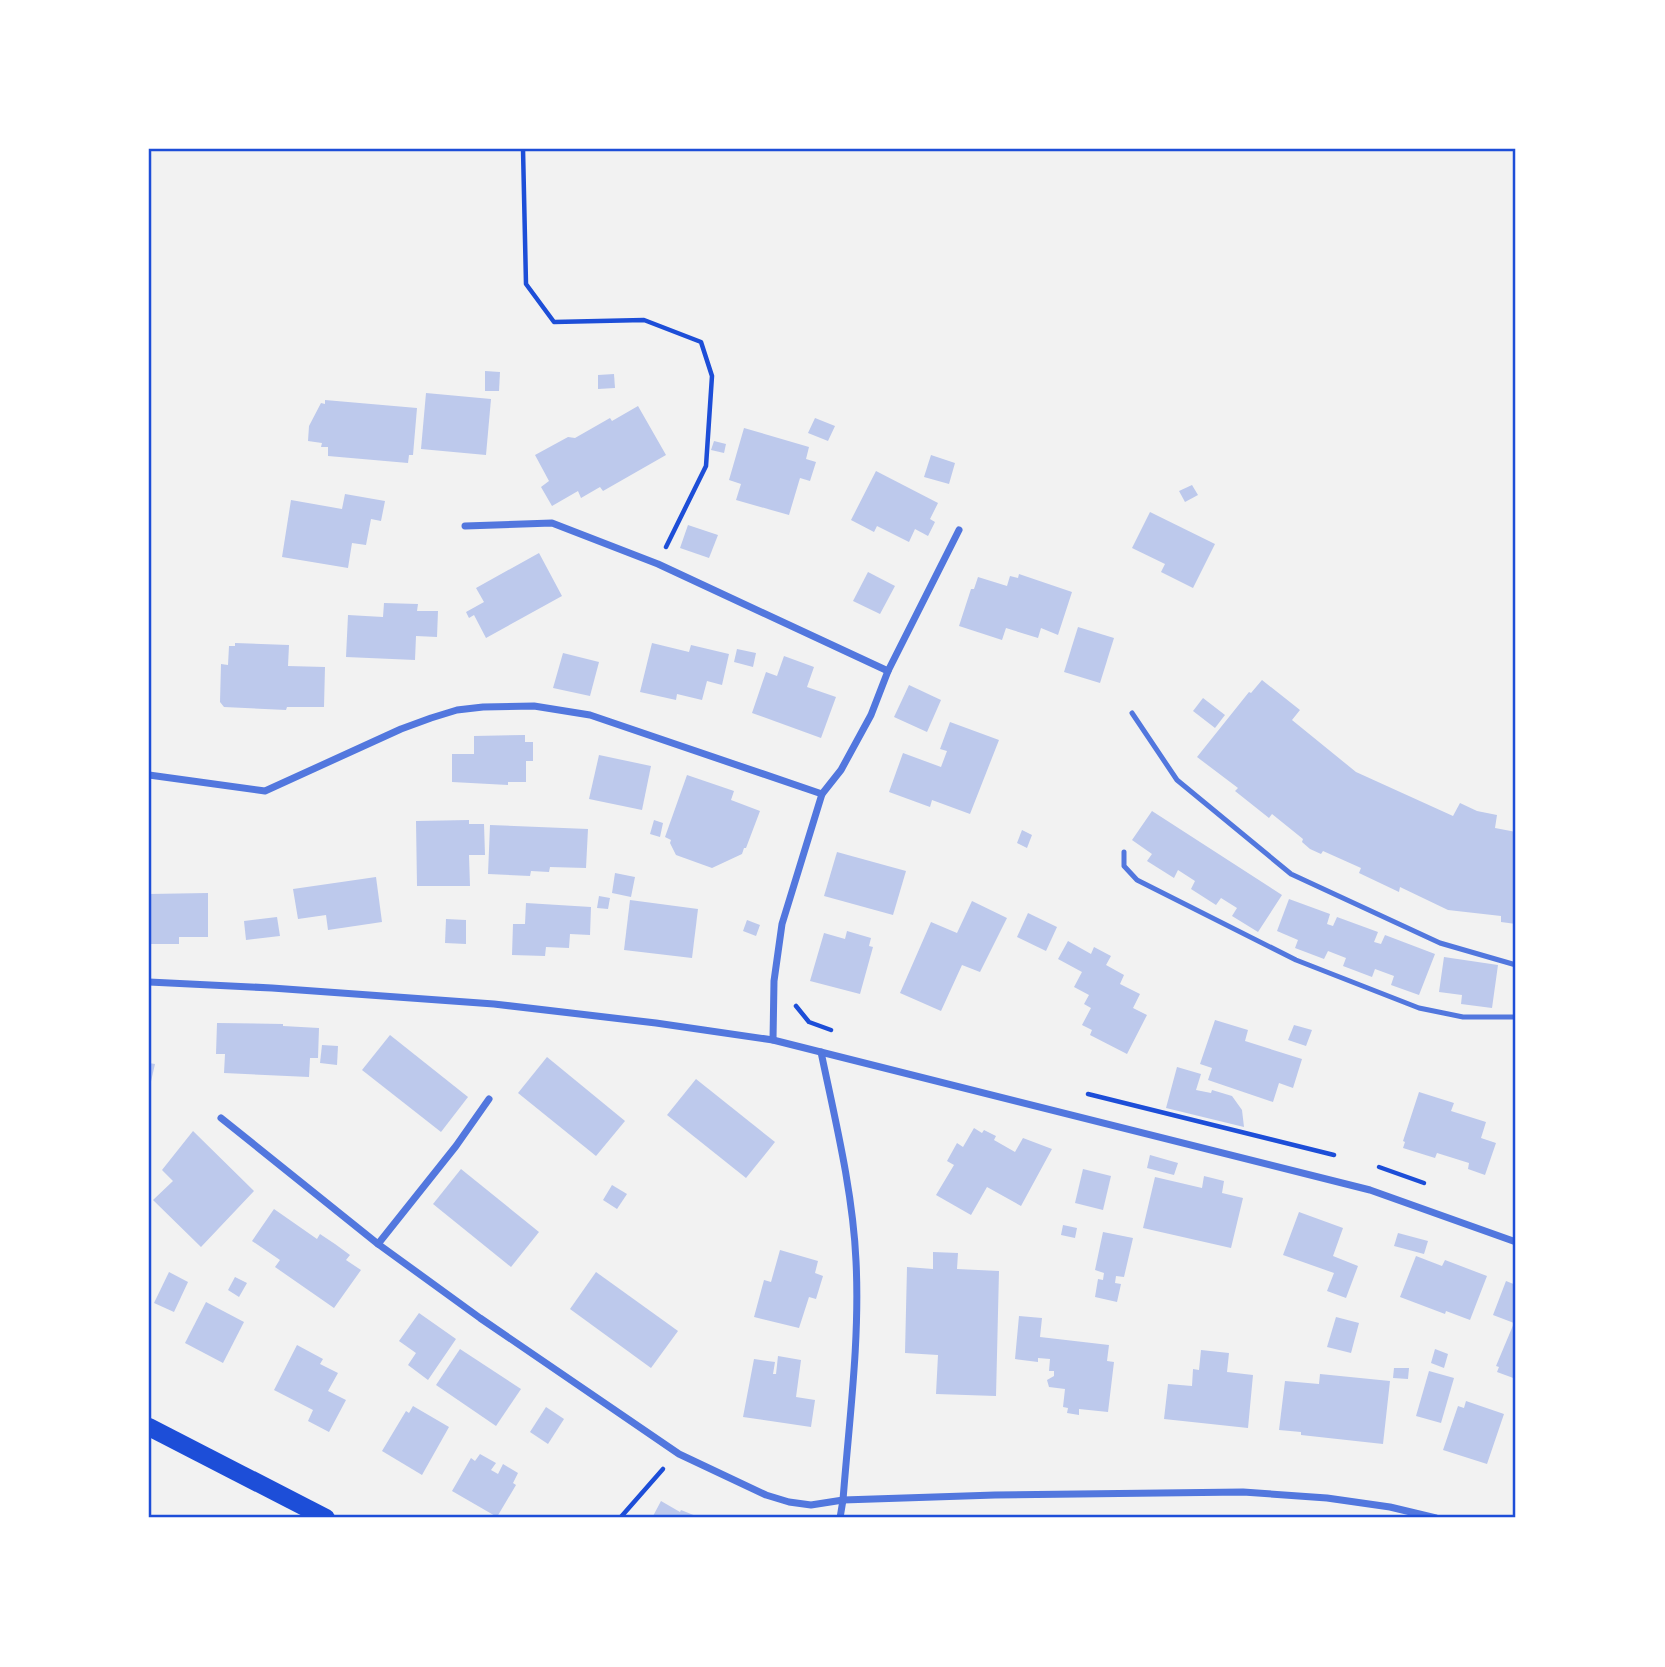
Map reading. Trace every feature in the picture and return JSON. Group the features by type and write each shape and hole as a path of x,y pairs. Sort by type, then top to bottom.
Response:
{"main road":[{"path":"149,1427 326,1518"}],"street":[{"path":"465,526 552,523 658,564 888,671"},
{"path":"773,1040 774,981 782,924 822,794 841,770 871,715 888,671 959,530"},
{"path":"149,775 265,791 431,718 482,707 534,706 590,715 822,794"},
{"path":"149,982 494,1004 773,1040 1370,1189 1516,1242"},
{"path":"821,1052 851,1212 856,1261 856,1324 844,1500 840,1518"},
{"path":"378,1244 456,1146 489,1099"},
{"path":"221,1118 378,1244 480,1318 679,1454 766,1495 811,1505 844,1500 995,1495 1243,1492 1326,1498 1390,1507 1436,1518"}],"lane":[{"path":"1132,713 1177,780 1291,874 1440,943 1516,965"},
{"path":"1124,852 1124,866 1137,880 1296,960 1419,1009 1463,1017 1516,1017"}],"path":[{"path":"523,149 526,284 554,321 644,320 701,342 712,376 706,466 658,564"},
{"path":"620,1518 643,1489 679,1454"}],"building":[{"path":"485,371 500,372 499,391 485,391"},
{"path":"614,374 615,388 598,389 598,375"},
{"path":"426,393 491,399 486,455 421,449"},
{"path":"325,400 417,408 413,455 409,455 408,463 328,456 328,447 321,447 322,443 308,441 309,426"},
{"path":"638,406 666,455 603,491 600,487 581,498 578,491 552,506 541,487 549,481 535,455 568,437 575,438 610,418 612,421"},
{"path":"815,418 835,426 828,441 808,433"},
{"path":"744,428 809,447 806,459 816,462 810,481 800,478 789,515 736,500 741,484 729,480"},
{"path":"714,441 726,444 724,453 711,450"},
{"path":"931,455 955,463 949,484 924,477"},
{"path":"876,471 938,503 930,519 935,522 928,536 915,529 909,542 877,526 874,532 851,520"},
{"path":"1192,485 1198,495 1185,502 1179,491"},
{"path":"345,494 385,501 381,521 371,519 366,545 352,543 348,568 282,557 291,500 342,509"},
{"path":"1150,512 1215,544 1193,588 1161,572 1165,564 1132,548"},
{"path":"688,525 718,535 709,558 680,548"},
{"path":"539,553 562,596 486,638 474,615 469,618 466,612 484,602 476,588"},
{"path":"868,572 895,586 880,614 853,601"},
{"path":"1019,574 1072,592 1058,635 1041,628 1038,638 1006,628 1002,640 959,626 971,589 974,589 978,577 1007,586 1010,576 1018,578"},
{"path":"384,603 418,604 417,611 438,611 437,637 416,636 415,660 346,657 348,615 383,617"},
{"path":"1078,627 1114,638 1100,683 1064,672"},
{"path":"235,643 289,645 288,666 325,667 324,707 287,707 286,710 224,707 220,702 221,664 228,665 229,646 235,646"},
{"path":"652,643 689,652 691,645 729,654 722,685 707,681 702,700 677,694 676,700 640,692"},
{"path":"737,649 756,653 753,667 734,662"},
{"path":"563,653 599,662 590,696 553,688"},
{"path":"784,656 814,667 807,687 836,697 821,738 752,713 766,672 777,676"},
{"path":"1262,680 1300,710 1292,720 1356,772 1453,816 1460,803 1477,811 1497,815 1495,828 1516,832 1516,924 1501,922 1501,916 1448,910 1400,887 1399,892 1359,873 1361,868 1323,851 1321,854 1310,849 1302,842 1303,839 1272,814 1269,818 1235,791 1238,788 1197,757 1249,692"},
{"path":"909,685 941,700 927,732 894,717"},
{"path":"1203,698 1225,715 1215,728 1193,711"},
{"path":"950,722 999,740 970,814 932,800 930,807 889,792 903,753 941,767 947,751 940,749"},
{"path":"525,735 525,742 533,742 533,761 526,761 526,782 508,782 508,785 452,782 452,754 474,754 474,736"},
{"path":"599,755 651,766 642,810 589,799"},
{"path":"687,775 734,791 731,800 760,811 742,854 712,868 676,855 671,840 665,837"},
{"path":"1152,811 1282,895 1258,932 1232,916 1237,908 1221,898 1216,905 1191,889 1195,881 1178,870 1174,878 1147,861 1152,854 1132,840"},
{"path":"469,820 469,824 484,824 485,855 469,855 470,886 417,886 416,821"},
{"path":"654,820 663,823 660,837 650,834"},
{"path":"490,825 588,829 586,868 550,867 549,872 531,871 530,876 488,874"},
{"path":"1022,830 1032,835 1027,848 1017,843"},
{"path":"837,852 906,871 893,915 824,896"},
{"path":"615,873 635,877 631,897 612,893"},
{"path":"376,877 382,922 328,930 326,915 298,919 293,889"},
{"path":"208,893 208,937 179,937 179,944 149,944 149,894"},
{"path":"599,896 610,898 608,909 597,908"},
{"path":"1289,899 1330,914 1327,924 1333,926 1337,917 1378,932 1374,942 1381,944 1385,935 1435,954 1419,995 1391,985 1394,976 1375,969 1372,977 1343,966 1346,958 1328,951 1324,959 1295,948 1298,940 1277,931"},
{"path":"630,900 698,909 692,958 624,950"},
{"path":"972,901 1007,918 980,972 962,965 941,1011 900,993 931,922 957,933"},
{"path":"526,903 591,907 590,935 570,934 569,948 546,947 545,956 512,955 513,924 525,924"},
{"path":"1028,913 1057,927 1046,951 1017,937"},
{"path":"277,917 280,936 246,940 244,921"},
{"path":"446,919 466,920 466,944 445,943"},
{"path":"747,920 760,925 756,936 743,931"},
{"path":"847,931 871,938 869,946 873,947 860,994 810,981 824,933 845,939"},
{"path":"1068,941 1091,954 1094,947 1111,956 1106,965 1124,975 1120,984 1140,994 1133,1008 1147,1015 1127,1054 1090,1035 1092,1030 1082,1025 1091,1008 1084,1004 1089,995 1074,987 1082,972 1058,959"},
{"path":"1444,957 1498,965 1492,1008 1461,1004 1462,995 1439,992"},
{"path":"1215,1020 1248,1030 1245,1041 1302,1059 1293,1088 1279,1083 1273,1102 1208,1080 1212,1068 1200,1064"},
{"path":"217,1023 283,1024 319,1028 318,1058 310,1058 309,1077 224,1073 225,1054 216,1054"},
{"path":"1294,1025 1312,1030 1306,1046 1288,1040"},
{"path":"390,1035 468,1097 441,1132 362,1070"},
{"path":"322,1045 338,1046 337,1065 320,1063"},
{"path":"547,1057 625,1121 596,1156 518,1093"},
{"path":"149,1063 155,1064 150,1086 149,1086"},
{"path":"1177,1067 1201,1074 1196,1090 1211,1093 1212,1090 1232,1096 1242,1110 1244,1127 1166,1108"},
{"path":"696,1079 775,1142 746,1178 667,1115"},
{"path":"1419,1092 1454,1103 1451,1111 1486,1122 1481,1138 1496,1143 1485,1175 1468,1169 1469,1163 1437,1153 1435,1158 1403,1148"},
{"path":"974,1128 996,1136 994,1140 1015,1152 1023,1138 1052,1149 1021,1206 987,1187 971,1215 936,1195 954,1165 947,1161 957,1143 963,1147"},
{"path":"193,1131 254,1191 201,1247 153,1200 173,1181 162,1170"},
{"path":"1150,1155 1178,1163 1174,1175 1147,1168"},
{"path":"461,1169 539,1232 511,1267 433,1204"},
{"path":"1083,1169 1111,1176 1103,1210 1075,1203"},
{"path":"1204,1176 1224,1181 1222,1193 1243,1198 1231,1248 1143,1228 1155,1177 1202,1188"},
{"path":"612,1185 627,1194 617,1209 603,1200"},
{"path":"274,1209 317,1239 320,1234 335,1244 350,1255 346,1260 361,1270 334,1308 275,1267 280,1260 252,1241"},
{"path":"1299,1212 1343,1228 1333,1256 1358,1266 1346,1298 1327,1291 1334,1273 1283,1255"},
{"path":"1063,1225 1077,1228 1075,1238 1061,1235"},
{"path":"1103,1232 1133,1238 1124,1277 1116,1276 1115,1283 1121,1284 1117,1302 1095,1297 1098,1279 1103,1280 1104,1273 1095,1270"},
{"path":"1398,1233 1428,1241 1424,1254 1394,1246"},
{"path":"780,1250 818,1261 815,1273 823,1276 816,1299 809,1297 799,1328 754,1317 764,1280 771,1282"},
{"path":"933,1252 958,1253 957,1269 999,1271 996,1396 936,1394 938,1355 905,1353 907,1267 933,1269"},
{"path":"1416,1256 1442,1266 1445,1260 1487,1276 1470,1320 1446,1311 1445,1314 1400,1297"},
{"path":"169,1272 188,1282 174,1312 154,1303"},
{"path":"596,1272 678,1331 651,1368 570,1309"},
{"path":"235,1277 247,1283 239,1297 228,1290"},
{"path":"1506,1281 1516,1285 1516,1379 1497,1372 1499,1367 1496,1366 1514,1323 1493,1315"},
{"path":"206,1302 244,1322 223,1363 185,1343"},
{"path":"419,1313 456,1339 428,1380 408,1365 416,1353 399,1341"},
{"path":"1019,1316 1042,1318 1040,1337 1109,1345 1107,1361 1114,1362 1108,1412 1079,1409 1079,1415 1067,1413 1068,1408 1063,1407 1065,1389 1049,1387 1047,1380 1054,1376 1054,1371 1049,1371 1050,1359 1038,1358 1038,1362 1015,1359"},
{"path":"1336,1317 1359,1323 1351,1353 1327,1347"},
{"path":"297,1345 323,1359 320,1364 338,1373 328,1391 346,1400 329,1432 308,1421 313,1410 274,1390"},
{"path":"460,1349 521,1389 496,1426 436,1385"},
{"path":"1435,1349 1448,1354 1444,1368 1431,1363"},
{"path":"1201,1350 1229,1353 1227,1372 1253,1375 1248,1428 1164,1419 1168,1384 1192,1386 1193,1369 1199,1370"},
{"path":"778,1356 801,1360 796,1397 815,1400 811,1427 743,1417 754,1359 775,1362 773,1374 776,1374"},
{"path":"1394,1368 1409,1368 1408,1379 1393,1378"},
{"path":"1429,1371 1454,1378 1441,1423 1416,1416"},
{"path":"1320,1374 1390,1381 1383,1444 1279,1430 1285,1381 1319,1384"},
{"path":"1466,1401 1504,1414 1487,1464 1443,1450 1458,1406 1464,1408"},
{"path":"413,1406 449,1427 422,1475 382,1451 406,1411 409,1413"},
{"path":"546,1407 564,1419 548,1444 530,1432"},
{"path":"480,1454 496,1463 491,1470 498,1474 503,1464 518,1473 513,1483 516,1485 497,1517 452,1491 471,1458 475,1461"},
{"path":"661,1501 680,1512 681,1510 701,1518 652,1518"}]}
